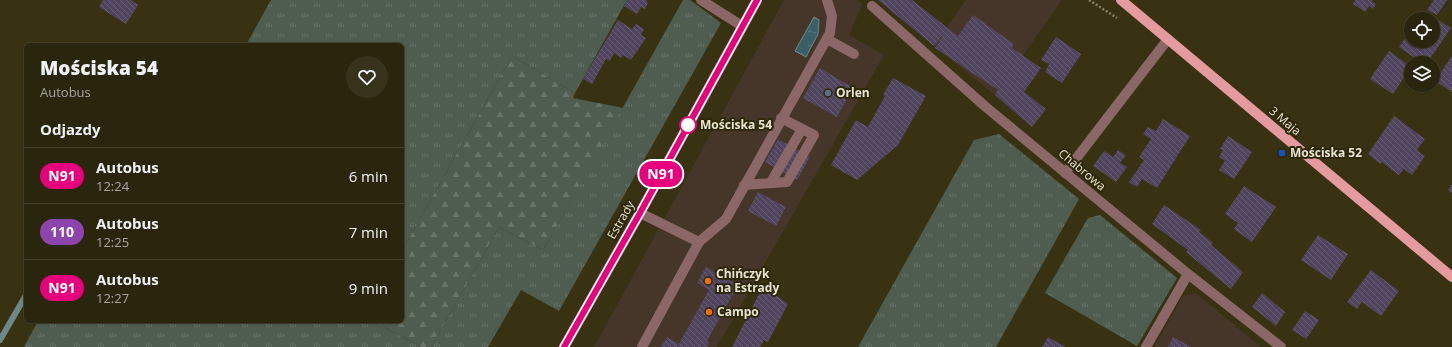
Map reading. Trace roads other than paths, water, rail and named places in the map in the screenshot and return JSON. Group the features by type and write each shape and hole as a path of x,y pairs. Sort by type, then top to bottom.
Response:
{"main road":[{"name":"Estrady","path":"564,347 640,213 757,0"},
{"name":"3 Maja","path":"1121,0 1452,276"}],"street":[{"path":"702,0 742,26"},
{"path":"642,347 699,242 726,219 781,118 827,39 830,33 832,16 827,0"},
{"name":"Chabrowa","path":"872,6 986,108 1188,274 1281,347"},
{"path":"827,39 854,54"},
{"path":"1065,173 1168,39"},
{"path":"744,185 787,182 814,135 781,118"},
{"path":"640,213 699,242"},
{"path":"1146,347 1188,274"}],"water":[{"path":"814,17 819,20 818,34 806,57 795,51"}],"waterway":[{"path":"0,340 24,298"}],"place":[{"name":"Orlen","path":"828,93"},
{"name":"Mościska 54","path":"688,125"},
{"name":"Mościska 52","path":"1282,153"},
{"name":"Chińczyk na Estrady","path":"708,281"},
{"name":"Campo","path":"709,312"}]}
